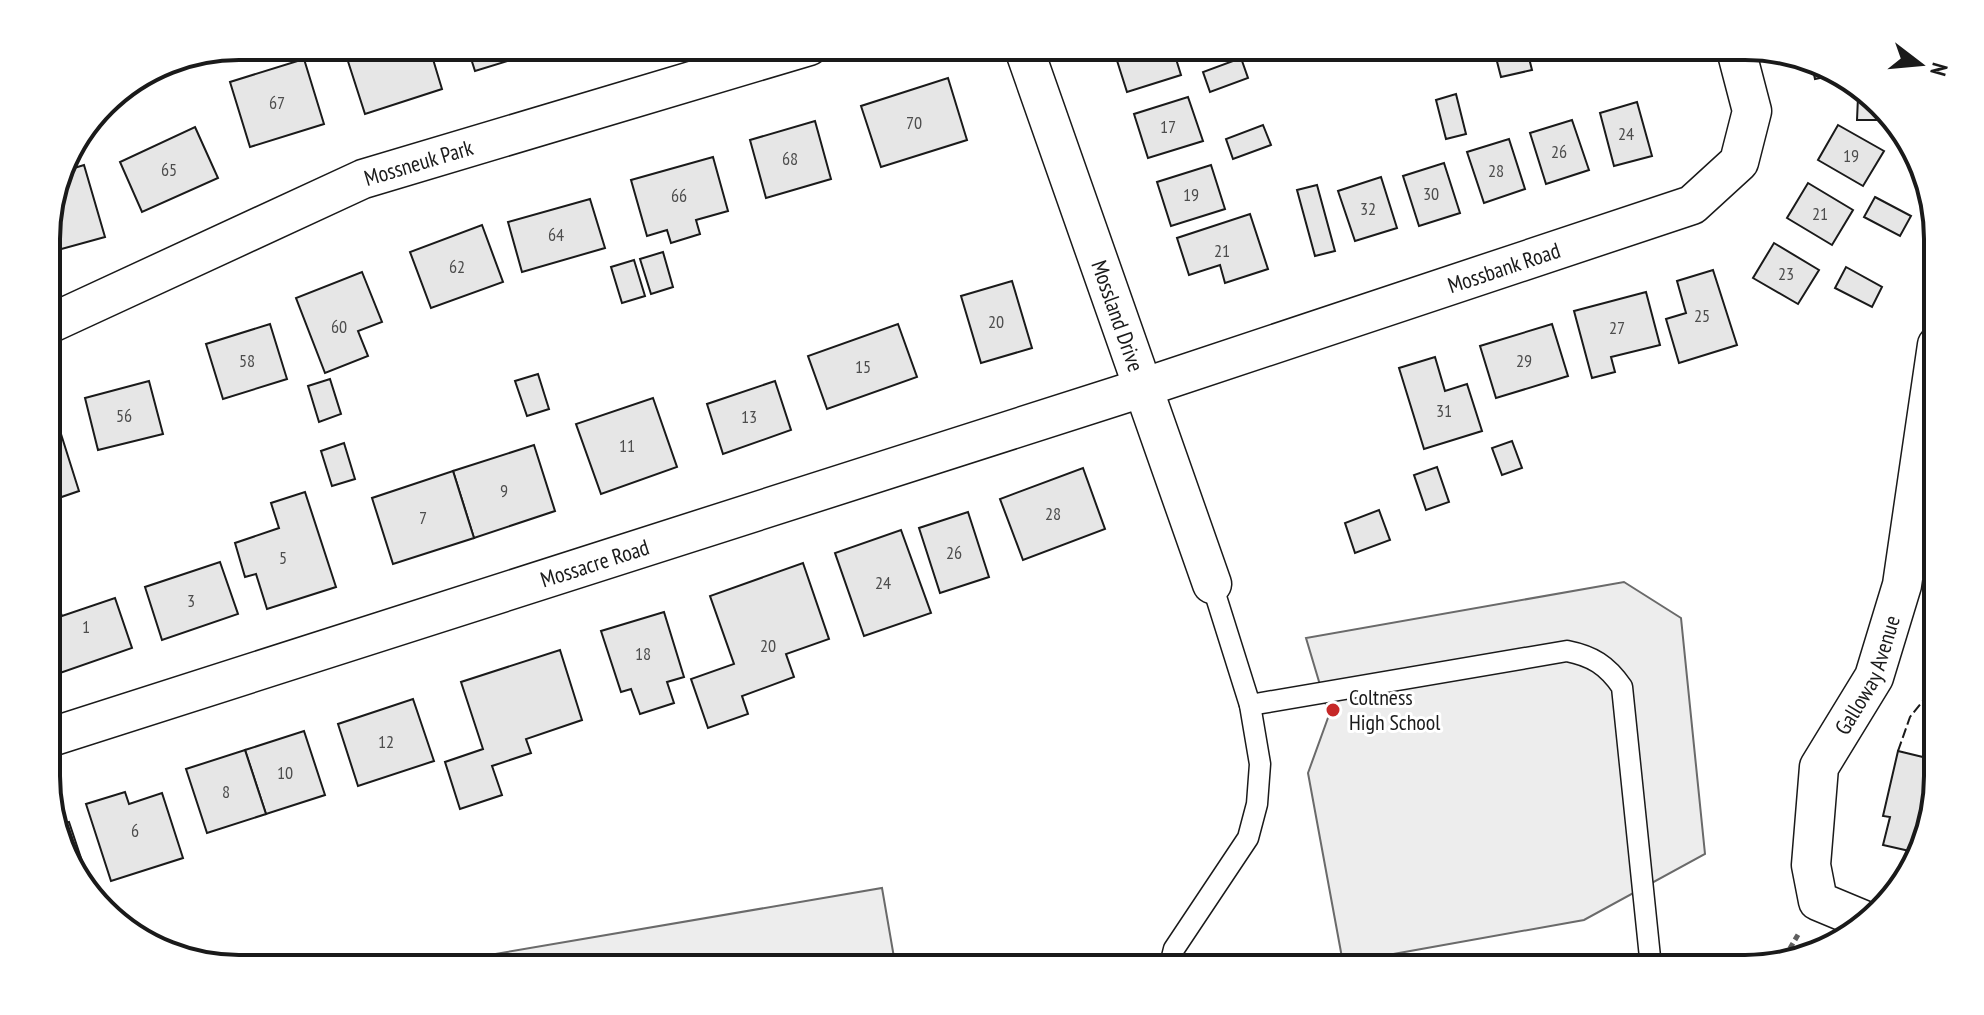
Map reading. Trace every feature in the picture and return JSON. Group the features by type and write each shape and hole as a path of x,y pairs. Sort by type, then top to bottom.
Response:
{"street":[{"name":"Mossneuk Park","path":"60,319 363,179 762,60"},
{"name":"Mossland Drive","path":"1028,60 1212,584"},
{"name":"Mossbank Road","path":"1142,388 1692,205 1739,162 1752,111 1739,60"},
{"name":"Mossacre Road","path":"60,734 1142,388"},
{"name":"Galloway Avenue","path":"1855,917 1818,901 1811,865 1819,767 1874,677 1902,585 1924,434"}],"lane":[{"path":"1172,955 1248,838 1257,804 1260,764 1250,705 1212,584"},
{"path":"1250,705 1567,651 1588,655 1611,670 1622,687 1650,955"}],"shaded area":[{"path":"1624,582 1681,618 1705,854 1584,920 1388,955 1342,955 1308,773 1329,715 1306,638"},
{"path":"882,888 894,955 489,955"}],"building":[{"path":"304,60 324,124 250,147 230,82"},
{"path":"348,60 433,60 442,89 365,114"},
{"path":"471,60 511,60 475,71"},
{"path":"1117,60 1176,60 1181,75 1127,92"},
{"path":"1242,60 1248,78 1210,92 1203,72"},
{"path":"1497,60 1530,60 1532,70 1501,77"},
{"path":"948,78 967,140 881,167 861,106"},
{"path":"1456,94 1466,134 1446,139 1436,100"},
{"path":"1188,97 1203,141 1148,158 1134,114"},
{"path":"1858,100 1879,120 1857,120"},
{"path":"1637,102 1652,156 1614,166 1600,113"},
{"path":"1572,120 1589,170 1546,184 1530,133"},
{"path":"815,121 831,179 766,198 750,140"},
{"path":"1263,125 1271,145 1233,159 1226,139"},
{"path":"1838,125 1884,151 1863,186 1818,160"},
{"path":"195,127 218,178 142,212 120,162"},
{"path":"1509,139 1525,189 1484,203 1467,152"},
{"path":"713,157 728,211 696,220 700,234 671,243 667,230 647,236 631,180"},
{"path":"1444,163 1460,213 1419,226 1403,176"},
{"path":"84,165 105,237 60,249 66,193 75,168"},
{"path":"1211,165 1225,209 1171,226 1157,182"},
{"path":"1381,177 1397,228 1355,241 1338,191"},
{"path":"1808,183 1853,210 1832,245 1787,218"},
{"path":"1317,185 1335,251 1315,256 1297,190"},
{"path":"1875,197 1911,216 1900,236 1864,217"},
{"path":"590,199 605,248 522,272 508,222"},
{"path":"1250,214 1268,269 1225,283 1220,265 1189,275 1177,238"},
{"path":"482,225 503,282 431,308 410,252"},
{"path":"1774,243 1819,270 1798,304 1753,278"},
{"path":"663,252 673,287 651,294 640,259"},
{"path":"634,260 645,296 622,303 611,267"},
{"path":"1846,267 1882,287 1872,307 1835,288"},
{"path":"1713,270 1737,345 1679,363 1666,319 1686,313 1677,281"},
{"path":"362,272 382,322 358,331 368,356 325,373 296,298"},
{"path":"1012,281 1032,348 981,363 961,296"},
{"path":"1646,292 1660,345 1611,357 1615,372 1592,378 1574,311"},
{"path":"270,324 287,379 223,399 206,344"},
{"path":"898,324 917,377 827,409 808,356"},
{"path":"1552,324 1568,376 1496,398 1480,346"},
{"path":"1435,357 1445,391 1467,384 1482,431 1424,449 1399,368"},
{"path":"538,374 549,409 527,416 515,381"},
{"path":"330,379 341,414 319,422 308,386"},
{"path":"149,381 163,434 98,450 85,398"},
{"path":"775,381 791,430 723,454 707,404"},
{"path":"653,398 677,467 601,494 576,424"},
{"path":"60,431 79,491 60,498"},
{"path":"1512,441 1522,468 1502,475 1492,448"},
{"path":"344,443 355,479 332,486 321,451"},
{"path":"534,445 555,511 474,538 453,471"},
{"path":"1437,467 1449,502 1426,510 1414,475"},
{"path":"1083,468 1105,529 1023,560 1000,499"},
{"path":"453,471 474,538 393,564 372,498"},
{"path":"305,492 336,587 267,609 256,574 245,577 235,543 279,528 271,503"},
{"path":"1379,510 1390,540 1355,553 1345,523"},
{"path":"968,512 989,577 940,593 919,528"},
{"path":"901,530 931,613 864,636 835,553"},
{"path":"220,562 238,614 162,640 145,587"},
{"path":"803,563 829,639 786,654 794,677 742,696 748,714 708,728 691,679 734,664 710,596"},
{"path":"115,598 132,648 60,673 60,610 62,616"},
{"path":"664,612 684,677 667,682 674,703 640,714 631,689 621,692 601,631"},
{"path":"560,650 582,720 526,739 531,753 492,766 502,795 460,809 445,762 483,749 461,682"},
{"path":"413,699 434,761 358,786 338,724"},
{"path":"304,731 325,795 266,814 245,750"},
{"path":"245,750 266,814 207,833 186,769"},
{"path":"1898,751 1924,757 1921,811 1908,851 1883,845 1890,817 1883,816"},
{"path":"125,792 129,804 162,793 183,858 111,881 86,804"},
{"path":"69,822 83,864 74,845 66,823"}],"fence":[{"path":"1898,751 1910,717 1924,700"}],"place":[{"name":"Coltness High School","path":"1333,710"}]}
